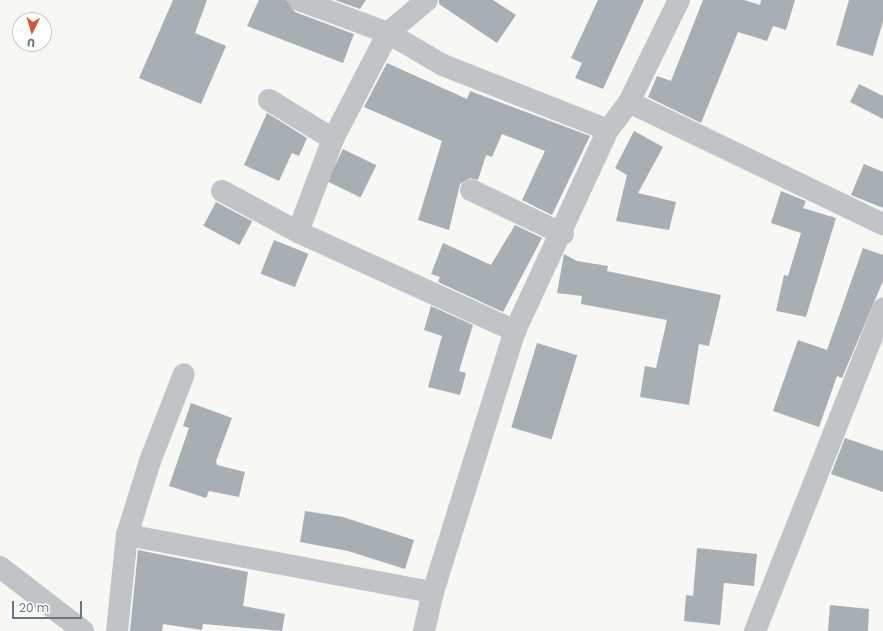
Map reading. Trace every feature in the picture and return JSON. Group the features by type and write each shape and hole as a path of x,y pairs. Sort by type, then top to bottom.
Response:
{"street":[{"path":"299,0 388,33 443,65 608,130"},
{"path":"298,232 332,139 388,33 427,0"},
{"path":"424,631 433,592 515,331 562,234 608,130 629,102 679,0"},
{"path":"269,100 332,139"},
{"path":"629,102 883,224"},
{"path":"471,190 562,234"},
{"path":"222,191 298,232 515,331"},
{"path":"755,631 883,309"},
{"path":"117,631 127,535 150,461 184,374"},
{"path":"127,535 433,592"},
{"path":"0,567 83,631"}],"building":[{"path":"173,0 207,0 195,33 226,46 201,104 139,78"},
{"path":"259,0 287,0 295,12 354,34 343,63 247,26"},
{"path":"335,0 366,0 360,9"},
{"path":"439,0 493,0 516,15 497,43 439,4"},
{"path":"598,0 644,0 603,89 575,78 582,63 571,58"},
{"path":"703,0 744,0 760,5 761,0 795,0 786,30 773,26 767,41 738,32 701,123 648,97 657,76 671,81"},
{"path":"849,0 883,0 883,21 873,56 836,45"},
{"path":"387,63 467,99 470,91 590,136 552,215 522,200 545,151 502,134 492,157 486,155 478,180 470,178 460,184 449,230 418,220 442,141 364,107"},
{"path":"859,84 883,96 883,119 850,102"},
{"path":"267,113 307,138 299,156 292,153 279,181 244,165"},
{"path":"634,131 663,147 638,193 676,202 669,230 616,221 627,175 615,168"},
{"path":"343,149 376,165 360,198 327,181"},
{"path":"864,164 883,172 883,208 851,195"},
{"path":"781,191 806,201 803,208 836,218 806,317 776,311 784,275 788,276 801,233 771,223"},
{"path":"216,202 252,221 240,245 203,226"},
{"path":"515,225 542,238 503,312 438,282 440,277 431,274 443,243 491,265"},
{"path":"274,240 308,254 295,287 261,273"},
{"path":"863,248 883,255 883,281 842,378 837,376 819,427 773,411 798,340 827,350"},
{"path":"564,254 577,261 608,266 607,271 721,295 709,346 699,344 689,405 640,397 645,366 656,368 667,320 581,304 582,296 557,293"},
{"path":"431,306 473,325 459,371 466,373 460,395 428,387 442,336 424,330"},
{"path":"537,343 577,355 551,439 511,427"},
{"path":"191,403 232,418 216,461 217,465 245,472 239,497 209,491 206,498 169,486 189,428 183,426"},
{"path":"845,438 883,451 883,492 831,474"},
{"path":"305,511 343,517 414,540 405,569 348,551 300,542"},
{"path":"697,548 757,554 754,586 724,583 720,625 684,621 686,595 693,596"},
{"path":"138,550 248,572 243,606 285,614 282,631 203,624 202,630 163,624 162,631 130,631"},
{"path":"830,605 869,609 868,631 828,631"}]}
